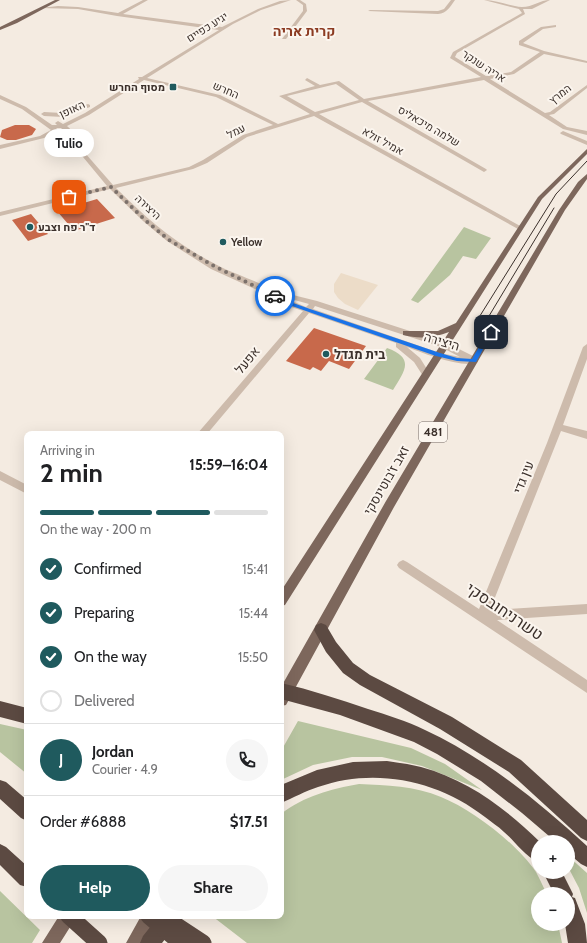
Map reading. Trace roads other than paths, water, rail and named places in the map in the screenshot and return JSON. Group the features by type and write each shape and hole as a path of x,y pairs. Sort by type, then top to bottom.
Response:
{"highway":[{"path":"321,630 331,647 348,668 365,680 459,731 515,766 587,832"},
{"path":"284,694 305,696 392,724 454,754 494,779 530,807 587,858"},
{"path":"0,709 24,715"},
{"path":"284,793 327,774 357,769 389,770 419,775 443,782 476,798 500,816 531,845"},
{"path":"3,791 24,809"},
{"path":"0,853 24,875"},
{"path":"72,919 99,943"},
{"path":"152,919 180,943"},
{"path":"167,919 203,943"},
{"path":"150,943 169,919"},
{"path":"575,924 578,943"}],"main road":[{"path":"0,25 50,0"},
{"path":"0,29 42,8 62,1"},
{"name":"זאב ז'בוטינסקי","path":"284,596 520,228 546,190 584,157 587,151"},
{"name":"זאב ז'בוטינסקי","path":"284,692 321,630 390,504 564,206 580,183 587,176"},
{"path":"406,333 428,335 444,332 455,326 464,316"},
{"path":"50,943 67,919"},
{"path":"134,943 147,919"}],"street":[{"path":"62,1 120,14 146,0"},
{"name":"יגיע כפיים","path":"133,78 245,11 275,0"},
{"path":"289,0 305,9"},
{"name":"יגיע כפיים","path":"142,80 224,28 264,7 289,0"},
{"path":"298,0 305,5 305,9"},
{"path":"370,11 438,13 447,7 453,0"},
{"path":"486,0 520,8 531,8 546,1"},
{"path":"535,0 546,1"},
{"path":"42,8 65,7 224,28"},
{"name":"אריה שנקר","path":"520,8 524,13 453,54 452,57 570,131 587,133"},
{"path":"284,38 305,9"},
{"path":"205,26 224,23"},
{"path":"205,26 208,29 208,32"},
{"path":"555,26 542,28 521,42 524,45 542,52 587,62"},
{"name":"עמל","path":"0,214 175,173 198,166 238,140 277,125 349,103 512,73 542,52"},
{"name":"החרש","path":"133,78 218,96 277,125"},
{"name":"האופן","path":"0,147 42,137 53,128 133,78"},
{"path":"307,79 319,87"},
{"name":"החרש","path":"142,80 163,84"},
{"name":"האופן","path":"60,124 87,114 142,80"},
{"name":"שלמה מיכאליס","path":"319,87 337,82 364,101 484,170"},
{"path":"132,86 152,83"},
{"name":"המרץ","path":"543,114 552,113 587,86"},
{"name":"אמיל זולא","path":"319,87 282,96 520,228"},
{"name":"היצירה","path":"0,92 14,96 60,124 83,148 85,156"},
{"name":"היצירה","path":"0,97 24,108 53,128 85,156 111,187 145,220 169,240 214,266 271,293 314,303 444,345 474,361"},
{"path":"44,114 63,116 88,106"},
{"path":"70,134 71,129 87,114"},
{"name":"אריה שנקר","path":"543,114 544,118 570,136 587,143"},
{"name":"היצירה","path":"271,293 280,300 438,355 474,361"},
{"name":"אפעל","path":"205,431 314,303"},
{"path":"387,337 410,352 426,374"},
{"name":"עין גדי","path":"482,616 558,427 587,350"},
{"path":"558,427 587,436"},
{"path":"0,475 24,488"},
{"name":"טשרניחובסקי","path":"403,565 587,687"},
{"path":"482,616 587,609"}],"tram line":[{"path":"478,319 556,194 587,161"},
{"path":"486,321 554,208"}],"place":[{"name":"מסוף החרש","path":"173,87"},
{"name":"Tulio","path":"69,197"},
{"name":"ד\"ר פח וצבע","path":"30,227"},
{"name":"Yellow","path":"223,242"},
{"name":"בית מגדל","path":"326,354"}],"district":[{"name":"קרית אריה","path":"304,31"}]}
